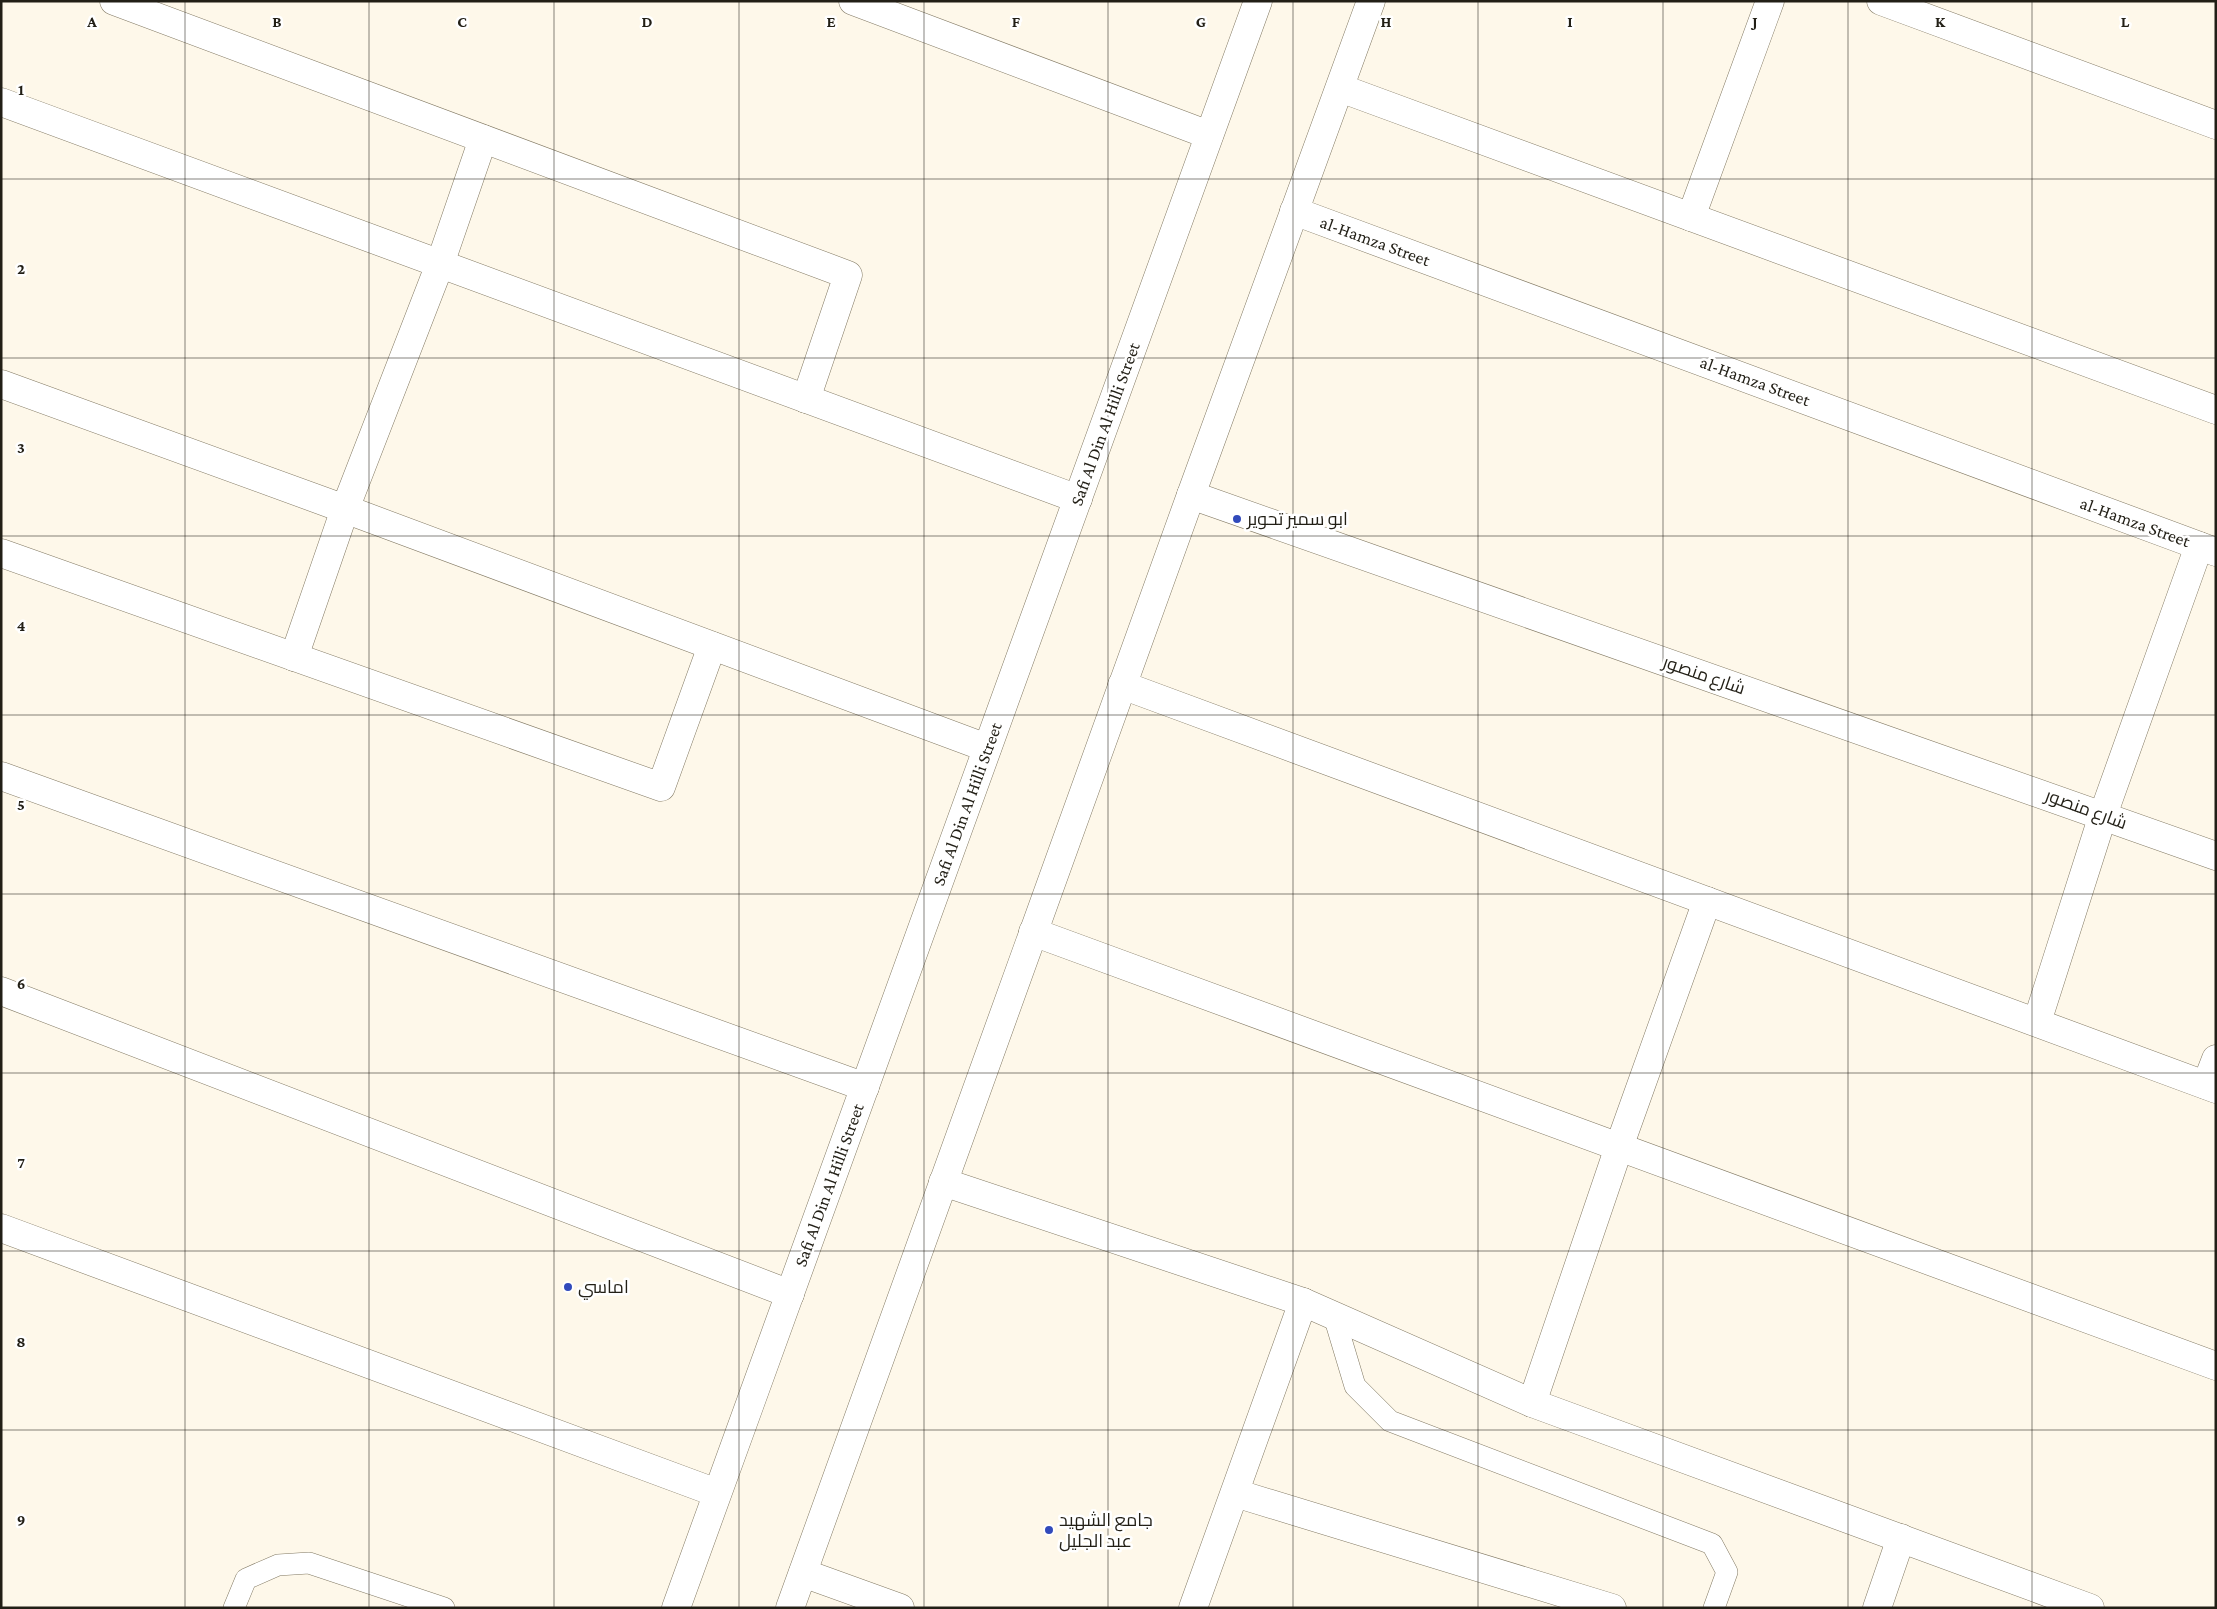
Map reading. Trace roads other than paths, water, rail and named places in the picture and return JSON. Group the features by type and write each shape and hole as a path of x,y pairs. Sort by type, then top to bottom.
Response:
{"street":[{"path":"114,1 848,275 806,399"},
{"path":"853,1 1209,135"},
{"name":"Safi Al Din Al Hilli Street","path":"676,1608 1258,1"},
{"path":"790,1608 1122,685 1371,1"},
{"path":"1691,217 1770,1"},
{"path":"1881,1 2216,125"},
{"path":"1340,88 2216,410"},
{"path":"1,102 1078,499"},
{"path":"294,657 345,509 440,264 484,139"},
{"name":"al-Hamza Street","path":"1294,211 2208,549"},
{"path":"1,384 345,509 987,748"},
{"name":"شارع منصور","path":"1191,495 2216,856"},
{"path":"2037,1022 2103,815 2208,549"},
{"path":"1,553 661,787 712,646"},
{"path":"1122,685 2211,1087 2216,1059"},
{"path":"1,776 864,1087"},
{"path":"1532,1403 1619,1147 1707,901"},
{"path":"1033,932 2216,1366"},
{"path":"1,991 790,1294"},
{"path":"943,1182 1303,1302 1532,1403 2090,1608"},
{"path":"1,1228 717,1493"},
{"path":"1194,1608 1303,1302"},
{"path":"1235,1493 1612,1608"},
{"path":"1877,1608 1901,1538"},
{"path":"803,1573 900,1608"}],"lane":[{"path":"1334,1316 1355,1386 1390,1421 1712,1544 1727,1572 1714,1608"},
{"path":"234,1608 246,1578 278,1565 309,1563 444,1608"}],"place":[{"name":"ابو سمير تحوير","path":"1237,519"},
{"name":"اماسي","path":"568,1287"},
{"name":"جامع الشهيد عبد الجليل","path":"1049,1530"}]}
